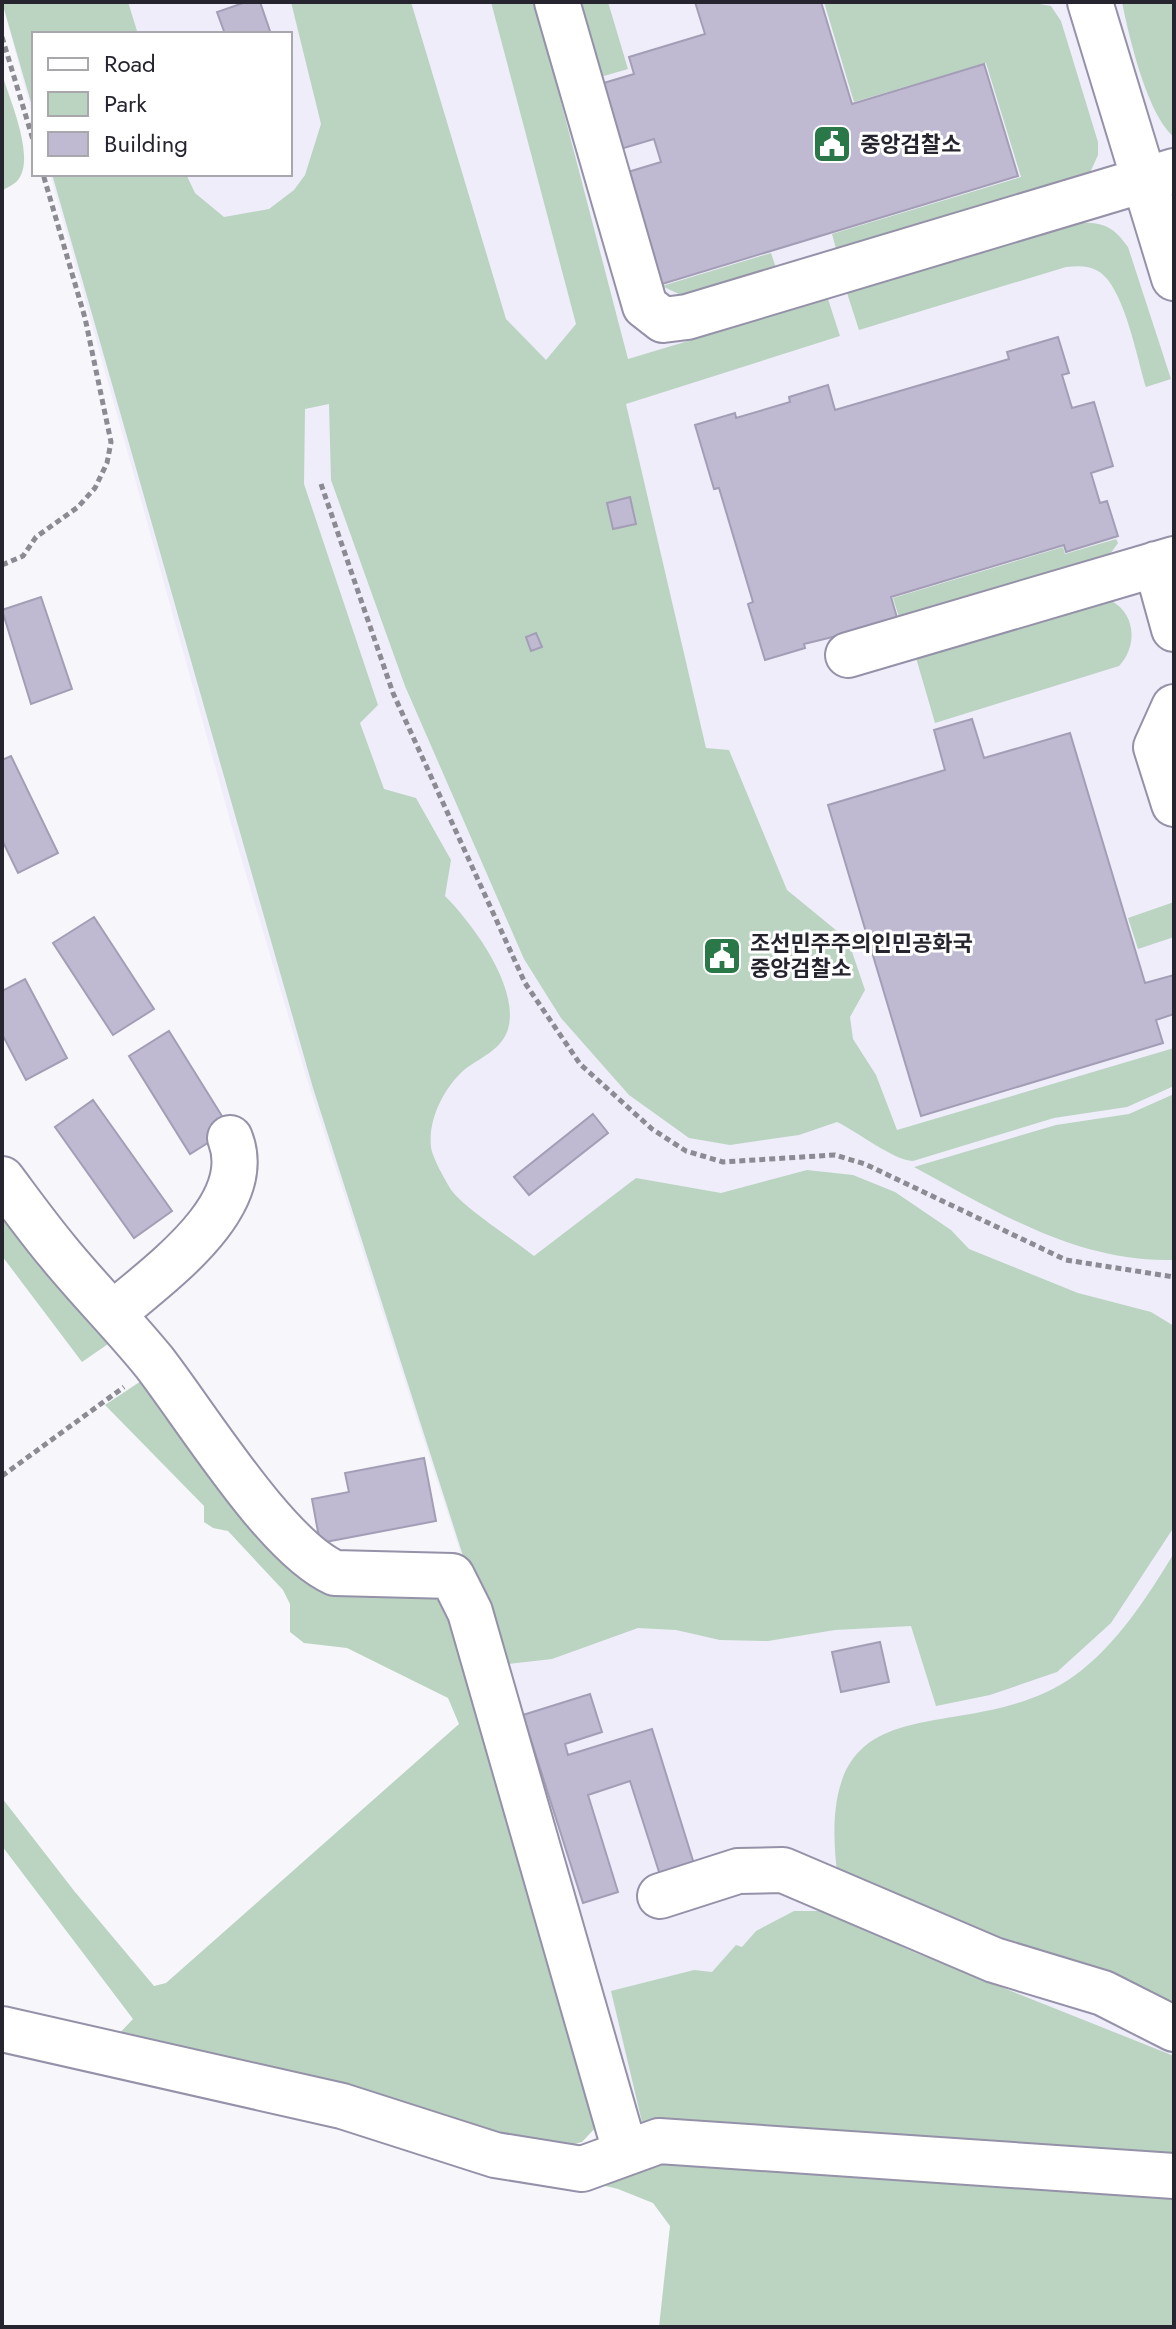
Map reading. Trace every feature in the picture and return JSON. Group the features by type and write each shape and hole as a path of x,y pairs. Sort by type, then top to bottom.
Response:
{"street":[{"path":"557,2 645,306 663,320 687,317 1160,176"},
{"path":"1090,2 1160,176 1174,278"},
{"path":"848,655 1165,562 1174,629"},
{"path":"1174,707 1156,747 1174,804"},
{"path":"114,1313 180,1256 214,1217 235,1173 235,1151 230,1138"},
{"path":"2,1179 59,1253 156,1365 258,1501 318,1565 335,1573 452,1576 470,1612 625,2151"},
{"path":"660,1896 738,1871 783,1870 994,1960 1103,1993 1174,2029"},
{"path":"2,2029 342,2106 495,2155 582,2169 659,2141 1174,2176"}],"path":[{"path":"2,37 32,136"},
{"path":"2,565 23,556 36,537 78,507 95,488 107,463 111,442 85,318 44,176"},
{"path":"321,484 393,693 525,983 580,1064 615,1097 686,1151 723,1162 835,1155 865,1164 1066,1260 1174,1277"},
{"path":"2,1476 156,1365"}],"shaded area":[{"name":"조선민주주의인민공화국 중앙검찰소","path":"2,2 1174,2 1174,2164 628,2125 464,1564 309,1086 232,827 51,176 292,176 292,32 32,32 32,114"}],"green space":[{"path":"2,2 128,2 137,32 32,32 32,106"},
{"path":"291,2 411,2 506,319 546,360 576,324 491,2 535,2 628,359 828,299 840,336 626,404 706,748 729,750 787,890 848,940 865,990 850,1017 853,1039 876,1075 897,1130 1174,1048 1174,1086 1127,1107 1054,1118 913,1161 886,1151 837,1122 799,1135 730,1145 689,1138 629,1095 561,1018 524,959 405,686 331,480 329,404 305,409 304,484 378,705 360,723 384,789 416,798 451,860 445,896 492,958 507,995 510,1013 508,1029 501,1043 457,1077 444,1095 432,1126 434,1157 449,1187 459,1199 534,1256 636,1178 721,1193 807,1170 853,1175 895,1192 951,1230 969,1249 1078,1293 1151,1312 1174,1326 1174,1527 1111,1623 1057,1672 990,1695 936,1706 911,1626 835,1630 768,1641 720,1640 676,1630 638,1628 552,1659 498,1665 313,1088 53,176 187,176 195,193 224,217 269,209 294,190 305,175 321,124"},
{"path":"574,2 608,2 628,69 597,78"},
{"path":"824,2 1028,2 1051,6 1061,21 1098,142 1098,155 1089,175 838,256 832,234 1021,177 986,63 854,102"},
{"path":"1122,2 1174,2 1174,137 1155,111 1148,93 1134,54"},
{"path":"2,74 23,143 24,158 18,180 2,191"},
{"path":"1076,223 1106,226 1128,247 1171,379 1146,387 1115,291 1098,271 1086,267 1066,267 859,330 847,293"},
{"path":"771,253 778,274 683,296 662,286"},
{"path":"1116,539 1118,543 1110,554 899,617 893,598 1063,547 1065,554"},
{"path":"1110,600 1125,614 1131,631 1129,650 1119,666 935,723 914,651"},
{"path":"1174,902 1174,937 1138,949 1128,918"},
{"path":"1174,1094 1174,1260 1139,1259 1071,1243 1007,1217 914,1167 1056,1125 1129,1114"},
{"path":"2,1198 121,1335 82,1362 2,1256"},
{"path":"153,1373 287,1547 455,1601 598,2125 582,2142 557,2149 115,2038 133,2019 2,1846 2,1798 154,1986 166,1983 459,1724 448,1698 347,1648 304,1643 290,1632 290,1604 283,1590 228,1531 213,1528 204,1522 204,1506 105,1405"},
{"path":"1174,1553 1174,2017 838,1880 835,1813 847,1769 871,1742 904,1727 1031,1699 1074,1676 1117,1635"},
{"path":"794,1911 825,1911 916,1953 1174,2056 1174,2161 642,2122 611,1991 694,1970 712,1972 736,1945 742,1947 756,1931"},
{"path":"633,2160 1174,2196 1174,2327 659,2327 670,2226 653,2203 618,2189 525,2167"}],"building":[{"path":"246,2 260,2 270,32 224,32 217,12"},
{"name":"중앙검찰소","path":"695,2 821,2 852,104 984,64 1018,176 662,284 628,172 661,162 654,139 617,150 597,85 634,74 629,57 705,34"},
{"path":"1058,337 1069,373 1062,375 1072,408 1094,402 1113,466 1091,473 1100,503 1107,501 1118,536 1066,552 1064,545 891,597 898,621 804,644 805,648 765,660 748,604 753,602 719,488 714,489 695,425 735,413 736,418 790,402 789,397 828,385 835,410 1009,359 1007,352"},
{"path":"630,497 636,524 613,529 607,503"},
{"path":"41,597 72,689 31,704 2,610"},
{"path":"536,633 542,647 531,651 526,637"},
{"path":"972,719 984,758 1070,733 1145,983 1174,975 1174,1014 1156,1020 1163,1043 921,1116 828,805 945,770 934,730"},
{"path":"11,756 58,853 18,873 2,840 2,760"},
{"path":"94,917 154,1009 113,1035 53,943"},
{"path":"25,979 67,1058 26,1080 2,1034 2,991"},
{"path":"169,1031 230,1129 190,1154 129,1056"},
{"path":"93,1100 172,1211 134,1238 55,1127"},
{"path":"593,1114 608,1133 529,1195 514,1177"},
{"path":"424,1458 436,1521 320,1543 312,1499 349,1492 345,1473"},
{"path":"880,1642 889,1682 841,1692 832,1652"},
{"path":"590,1694 602,1732 565,1744 568,1755 652,1729 695,1867 661,1878 630,1781 588,1795 618,1892 583,1903 523,1715"}],"place":[{"name":"중앙검찰소","path":"832,144"},
{"name":"조선민주주의인민공화국 중앙검찰소","path":"722,956"}]}
